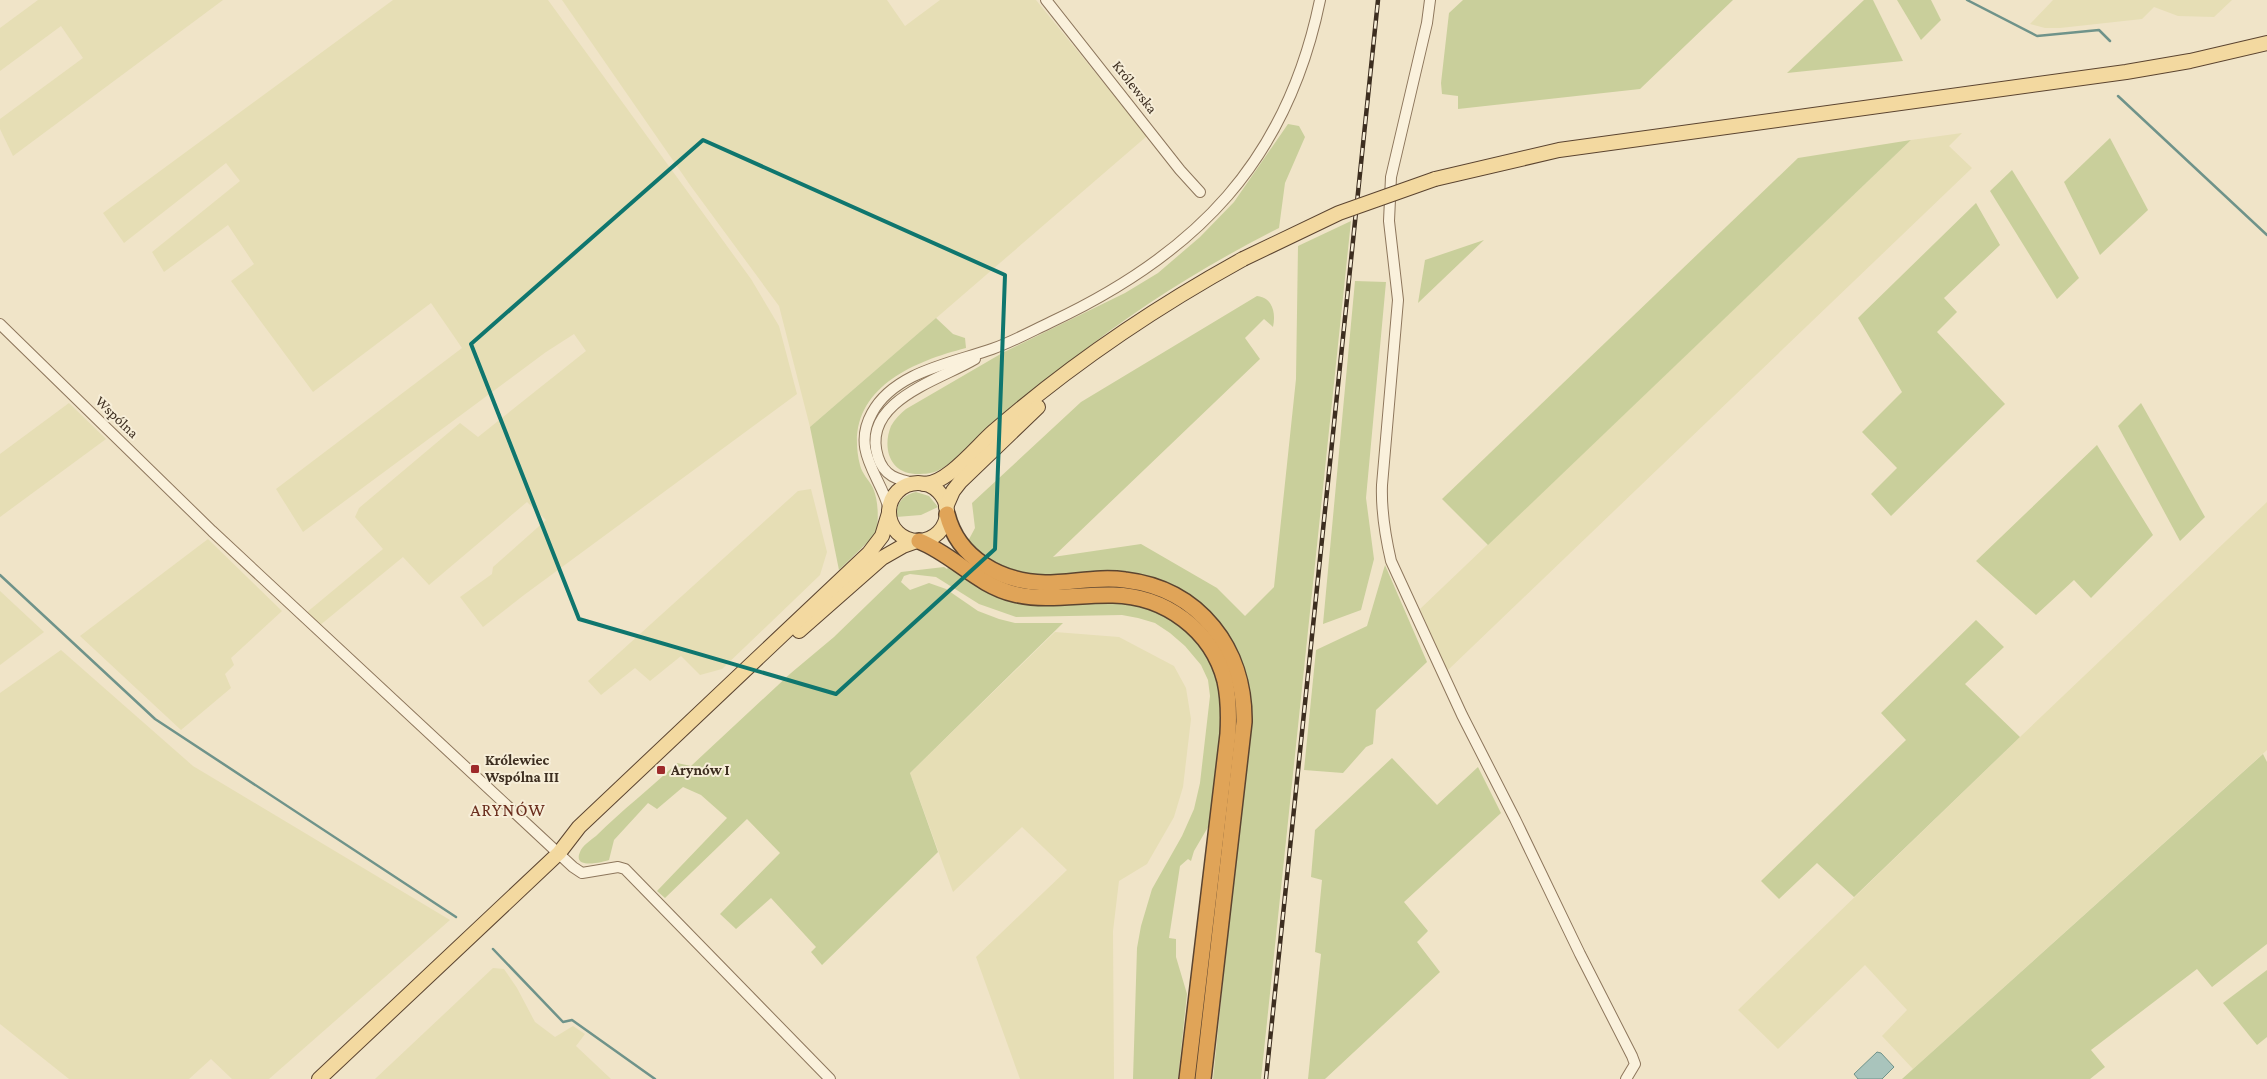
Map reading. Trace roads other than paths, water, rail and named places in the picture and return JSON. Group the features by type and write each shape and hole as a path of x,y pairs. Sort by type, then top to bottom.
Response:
{"highway":[{"path":"947,511 951,529 966,550 977,561 1020,580 1046,583 1123,579 1147,584 1171,593 1193,607 1210,623 1233,658 1243,692 1244,722 1203,1079"},
{"path":"918,541 938,549 978,580 1006,592 1038,598 1126,596 1159,604 1177,614 1195,630 1209,647 1220,667 1228,698 1228,734 1187,1079"}],"main road":[{"path":"319,1079 559,853 578,828 876,546 882,536 891,501 901,489 933,483 942,478 993,432 1080,361 1144,318 1243,259 1339,213 1435,179 1560,150 2135,70 2190,61 2267,42"},
{"path":"559,853 578,842 772,656 874,565 896,549 932,537 938,533 942,528 953,491 960,482 1008,434 1144,318"},
{"path":"920,484 941,495 947,511"},
{"path":"889,511 893,527 897,532 903,537 918,541"}],"street":[{"name":"Królewska","path":"1046,0 1180,170 1200,192"},
{"path":"889,511 885,494 868,464 865,451 866,429 875,408 887,394 910,379 994,348 1075,311 1145,271 1199,227 1243,177 1267,142 1285,109 1306,56 1320,0"},
{"path":"1430,0 1427,23 1391,177 1389,221 1398,300 1382,485 1381,510 1384,534 1391,561 1462,715 1632,1056 1635,1064 1626,1079"},
{"name":"Wspólna","path":"0,324 212,531 573,867 582,872 618,867 625,869 830,1079"},
{"path":"920,484 894,478 882,467 876,448 877,432 881,422 890,408 904,396 963,367 994,348"}],"water":[{"path":"1877,1052 1881,1053 1894,1067 1882,1079 1858,1079 1854,1074"}],"waterway":[{"path":"1967,0 2037,36 2099,30 2110,41"},
{"path":"2118,96 2267,235"},
{"path":"0,575 155,719 456,917"},
{"path":"493,949 563,1022 572,1020 655,1079"}],"railway":[{"path":"1266,1079 1378,0"}],"place":[{"name":"Królewiec Wspólna III","path":"475,769"},
{"name":"Arynów I","path":"661,770"}],"district":[{"name":"ARYNÓW","path":"508,810"}]}
